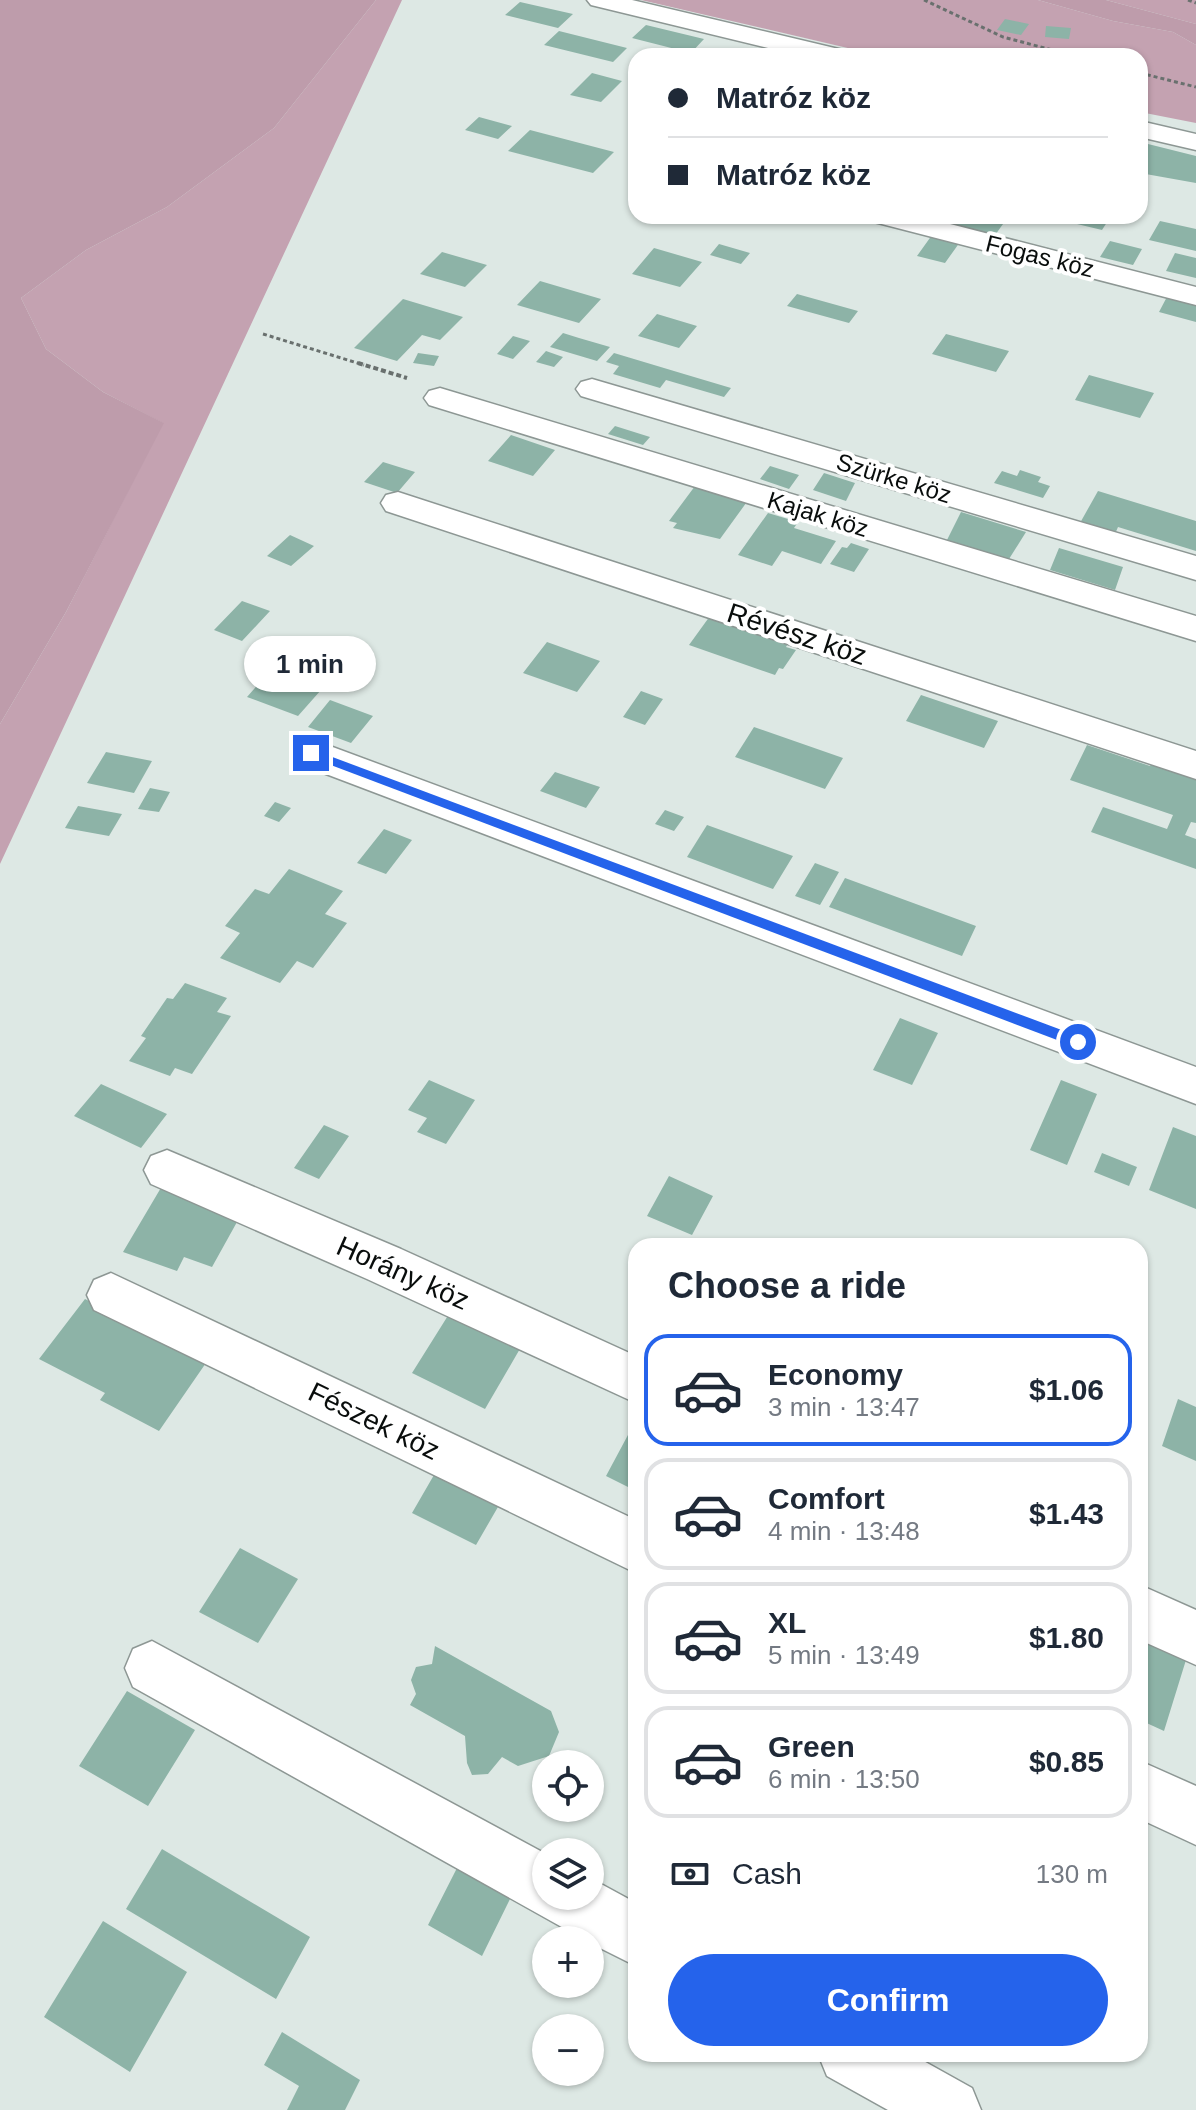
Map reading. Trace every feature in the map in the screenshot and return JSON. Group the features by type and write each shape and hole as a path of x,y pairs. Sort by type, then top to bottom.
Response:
{"street":[{"path":"600,0 801,48"},
{"path":"1148,131 1196,142"},
{"name":"Fogas köz","path":"915,224 1196,296"},
{"name":"Szürke köz","path":"592,389 1196,568"},
{"name":"Kajak köz","path":"440,398 1196,629"},
{"name":"Révész köz","path":"398,503 1196,765"},
{"path":"311,753 1196,1086"},
{"name":"Horány köz","path":"167,1170 384,1264 628,1376"},
{"name":"Fészek köz","path":"111,1295 628,1543"},
{"path":"1148,1616 1196,1638"},
{"path":"152,1668 532,1878"},
{"path":"1148,1793 1196,1816"},
{"path":"589,1910 628,1932"},
{"path":"863,2062 950,2110"}],"path":[{"path":"924,0 1003,37 1045,48"},
{"path":"1188,0 1196,3"},
{"path":"1148,75 1196,87"},
{"path":"263,334 428,384 440,398"}],"shaded area":[{"path":"0,0 376,0 274,128 167,207 86,250 21,298 46,349 103,392 164,423 66,612 0,724"},
{"path":"376,0 402,0 0,864 0,724 66,612 163,423 103,392 46,349 21,298 86,250 167,207 274,128"},
{"path":"641,0 1038,0 1113,21 1173,32 1196,45 1196,123 1148,114 1148,48 848,48"},
{"path":"1038,0 1106,0 1196,24 1196,45 1173,32 1113,21"},
{"path":"1106,0 1196,0 1196,24"}],"building":[{"path":"520,2 573,14 558,28 505,15"},
{"path":"1005,19 1029,24 1021,35 997,30"},
{"path":"646,25 704,39 696,48 671,48 632,38"},
{"path":"1046,26 1071,28 1069,39 1045,37"},
{"path":"559,31 627,48 613,62 544,45"},
{"path":"592,73 622,81 601,102 570,95"},
{"path":"479,117 512,126 498,139 465,130"},
{"path":"530,130 614,152 593,173 508,151"},
{"path":"1148,144 1196,156 1196,183 1148,174"},
{"path":"1160,221 1196,229 1196,251 1149,240"},
{"path":"941,224 1003,224 993,238"},
{"path":"1077,224 1106,224 1102,230"},
{"path":"932,235 960,242 945,263 917,256"},
{"path":"1110,241 1142,249 1133,265 1100,257"},
{"path":"719,244 750,253 741,264 710,255"},
{"path":"654,248 702,262 680,287 632,274"},
{"path":"442,252 487,265 465,287 420,274"},
{"path":"1175,253 1196,258 1196,278 1166,271"},
{"path":"540,281 601,299 579,323 517,305"},
{"path":"1169,293 1196,300 1196,322 1159,312"},
{"path":"797,294 858,311 849,323 787,306"},
{"path":"403,299 463,317 440,340 422,335 397,361 354,348"},
{"path":"657,314 697,326 679,348 638,336"},
{"path":"563,333 610,347 597,361 550,347"},
{"path":"946,334 1009,351 996,372 932,354"},
{"path":"513,336 530,341 513,359 497,354"},
{"path":"546,351 563,357 554,367 536,362"},
{"path":"418,353 439,356 434,366 413,363"},
{"path":"614,353 731,388 724,397 666,380 660,388 613,374 619,366 606,362"},
{"path":"1089,375 1154,393 1140,418 1075,400"},
{"path":"615,426 650,437 643,445 608,434"},
{"path":"511,435 555,450 533,476 488,461"},
{"path":"383,462 415,472 397,493 364,482"},
{"path":"770,466 799,475 789,489 760,479"},
{"path":"1020,470 1041,477 1038,482 1050,486 1043,498 994,483 1002,471 1017,476"},
{"path":"824,473 855,483 846,501 813,490"},
{"path":"698,482 749,499 720,539 673,528 677,523 669,521"},
{"path":"1098,491 1196,521 1196,551 1118,527 1115,534 1080,523"},
{"path":"961,512 1026,532 1009,559 947,540"},
{"path":"768,513 798,522 794,528 836,541 821,564 782,551 772,566 738,555"},
{"path":"290,535 314,546 291,566 267,556"},
{"path":"851,543 869,549 854,572 830,564 842,547 847,548"},
{"path":"1059,548 1123,567 1115,590 1050,570"},
{"path":"242,601 270,611 242,641 214,630"},
{"path":"710,616 789,642 786,647 796,650 775,675 689,645"},
{"path":"329,637 359,648 345,664 315,653"},
{"path":"547,642 600,661 577,692 523,673"},
{"path":"270,671 321,690 298,716 247,697"},
{"path":"641,691 663,699 645,725 623,717"},
{"path":"921,695 998,721 984,748 906,721"},
{"path":"330,700 373,716 351,743 308,727"},
{"path":"754,727 843,758 825,789 735,757"},
{"path":"1087,745 1150,766 1154,760 1196,774 1196,823 1191,822 1185,835 1196,839 1196,869 1091,832 1103,807 1167,829 1173,815 1070,780"},
{"path":"106,752 152,761 134,793 87,783"},
{"path":"555,772 600,787 586,808 540,791"},
{"path":"150,788 170,792 159,812 138,809"},
{"path":"275,802 291,808 279,822 264,816"},
{"path":"78,806 122,814 109,836 65,828"},
{"path":"665,810 684,817 674,831 655,824"},
{"path":"707,825 793,856 773,889 687,857"},
{"path":"384,829 412,840 386,874 357,863"},
{"path":"815,863 839,872 820,905 795,896"},
{"path":"289,869 343,891 325,914 347,923 313,968 297,961 280,983 220,958 240,933 225,926 255,889 269,894"},
{"path":"845,878 976,926 962,956 829,907"},
{"path":"185,983 227,998 217,1012 231,1016 192,1074 175,1068 170,1076 129,1061 146,1038 141,1036 167,998 173,999"},
{"path":"900,1018 938,1033 912,1085 873,1070"},
{"path":"429,1080 475,1100 446,1144 417,1132 427,1118 408,1110"},
{"path":"1061,1080 1097,1094 1067,1165 1030,1150"},
{"path":"101,1084 167,1114 141,1148 74,1116"},
{"path":"324,1125 349,1136 319,1179 294,1168"},
{"path":"1173,1127 1196,1136 1196,1209 1149,1190"},
{"path":"1102,1153 1137,1167 1129,1186 1094,1172"},
{"path":"669,1176 713,1196 692,1235 647,1216"},
{"path":"162,1186 242,1213 212,1267 184,1257 177,1271 123,1252"},
{"path":"85,1299 208,1360 159,1431 100,1400 105,1393 39,1359"},
{"path":"449,1314 521,1347 485,1409 412,1373"},
{"path":"1178,1399 1196,1407 1196,1461 1162,1446"},
{"path":"628,1435 628,1487 606,1476"},
{"path":"438,1468 502,1500 476,1545 412,1513"},
{"path":"240,1548 298,1579 258,1643 199,1612"},
{"path":"1148,1628 1190,1647 1164,1731 1148,1724"},
{"path":"435,1646 551,1711 559,1732 552,1750 532,1750 532,1761 518,1766 502,1757 488,1774 472,1775 467,1763 465,1736 410,1705 416,1694 411,1680 416,1667 432,1664"},
{"path":"127,1691 195,1730 148,1806 79,1766"},
{"path":"162,1849 310,1937 276,1999 126,1909"},
{"path":"457,1868 510,1899 482,1956 428,1925"},
{"path":"103,1921 187,1972 130,2072 44,2017"},
{"path":"282,2032 360,2080 345,2110 287,2110 299,2086 264,2065"}],"route":[{"path":"311,753 1078,1042"}]}
